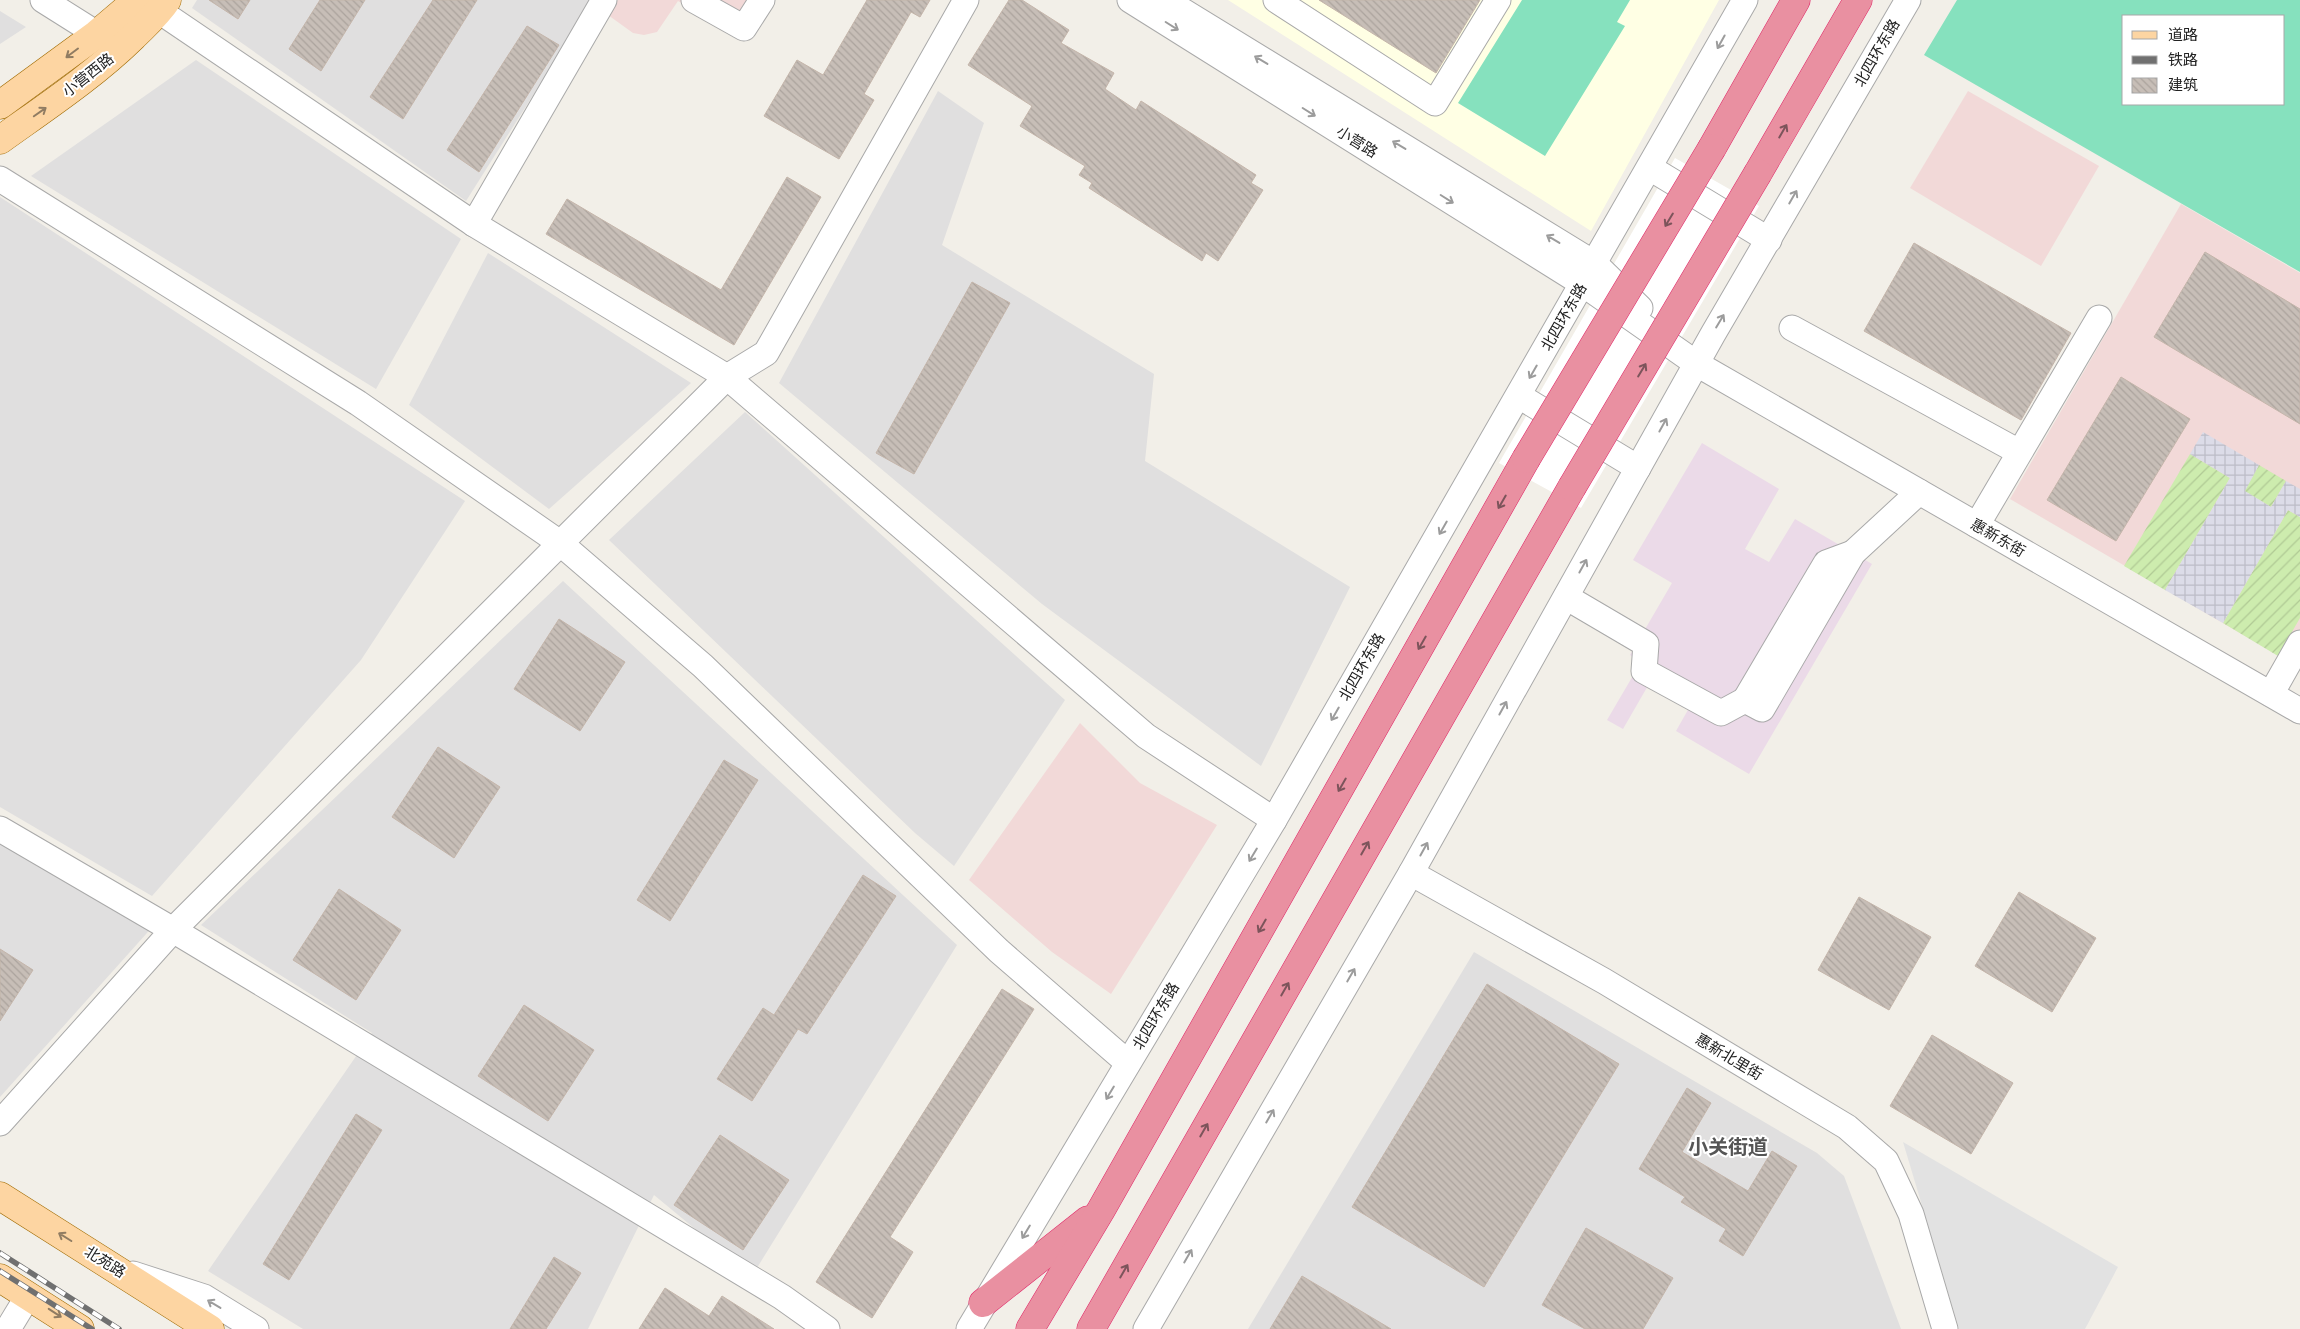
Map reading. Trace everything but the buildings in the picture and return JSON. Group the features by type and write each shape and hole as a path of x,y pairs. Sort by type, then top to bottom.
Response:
{"highway":[{"path":"1030,1329 1101,1210 1526,460 1712,148 1796,0"},
{"path":"1099,1322 1572,487 1858,0"},
{"path":"983,1303 1101,1210"}],"main road":[{"name":"小营西路","path":"0,105 98,34 152,3"},
{"name":"小营西路","path":"0,140 74,88 118,51 152,3"},
{"name":"北苑路","path":"0,1196 210,1329"},
{"path":"0,1278 80,1329"}],"street":[{"path":"43,0 98,34"},
{"path":"474,224 604,0"},
{"path":"694,0 744,28 762,0"},
{"path":"0,1123 173,930 727,377 766,353 966,0"},
{"name":"小营路","path":"1130,0 1589,274"},
{"name":"小营路","path":"1165,0 1589,274"},
{"path":"1276,0 1435,103 1498,0"},
{"name":"北四环东路","path":"968,1329 1274,820 1745,0"},
{"name":"北四环东路","path":"1146,1329 1410,873 1697,364 1908,0"},
{"path":"152,3 474,224 727,377 1146,736 1274,820"},
{"path":"1650,168 1769,240"},
{"path":"0,179 358,403 560,543 703,666 999,951 1128,1063"},
{"name":"惠新东街","path":"1589,274 1697,364 2300,711"},
{"path":"1978,525 2099,318"},
{"path":"1792,328 2019,452"},
{"path":"1519,396 1638,468"},
{"path":"1566,597 1646,644 1644,671 1721,713 1745,700 1826,563 1853,553 1919,492"},
{"path":"2271,694 2300,643"},
{"path":"0,829 173,930 774,1292 826,1329"},
{"name":"惠新北里街","path":"1410,873 1604,982 1847,1127 1886,1161 1911,1214 1945,1329"},
{"path":"110,1266 204,1297 256,1329"},
{"path":"8,1329 28,1296"}],"shaded area":[{"path":"197,0 591,0 568,40 466,201 192,8"},
{"path":"618,0 769,0 737,35 678,1 657,32 644,35 633,33 608,15"},
{"path":"1228,0 1719,0 1591,231"},
{"path":"0,11 26,27 0,44"},
{"path":"196,60 461,239 376,389 31,176"},
{"path":"938,91 984,123 942,245 1154,374 1145,461 1350,587 1261,766 1042,604 779,383"},
{"path":"1968,91 2099,166 2041,266 1910,188"},
{"path":"0,197 465,501 361,660 152,896 0,807"},
{"path":"2181,204 2300,273 2300,668 2010,499"},
{"path":"488,253 691,383 549,509 409,405"},
{"path":"745,412 1065,700 954,866 915,833 609,540"},
{"path":"2203,432 2259,465 2245,491 2271,507 2286,481 2300,489 2300,517 2288,510 2223,623 2165,590 2230,478 2190,454"},
{"path":"1702,443 1779,489 1745,549 1769,562 1795,519 1872,564 1749,774 1676,731 1693,701 1653,677 1623,729 1607,720 1641,662 1630,655 1672,583 1633,560"},
{"path":"563,581 957,945 752,1276 654,1195 588,1329 303,1329 208,1271 372,1033 201,925"},
{"path":"1080,723 1140,783 1217,825 1111,994 1052,952 969,880"},
{"path":"0,839 155,924 0,1097"},
{"path":"1474,952 1817,1153 1844,1176 1901,1329 1248,1329"},
{"path":"1903,1142 2118,1267 2085,1329 1959,1329"}],"green space":[{"path":"1522,0 1630,0 1617,22 1625,26 1545,156 1458,103"},
{"path":"1957,0 2300,0 2300,272 1924,55"},
{"path":"2190,454 2230,478 2165,590 2124,566"},
{"path":"2259,465 2286,481 2271,507 2244,491"},
{"path":"2288,510 2300,517 2300,618 2278,656 2223,623"}],"pier":[{"path":"1675,158 1759,206 1581,508 1499,463"}],"railway":[{"path":"0,1253 119,1329"},
{"path":"0,1271 92,1329"}],"district":[{"name":"小关街道","path":"1728,1147"}]}
